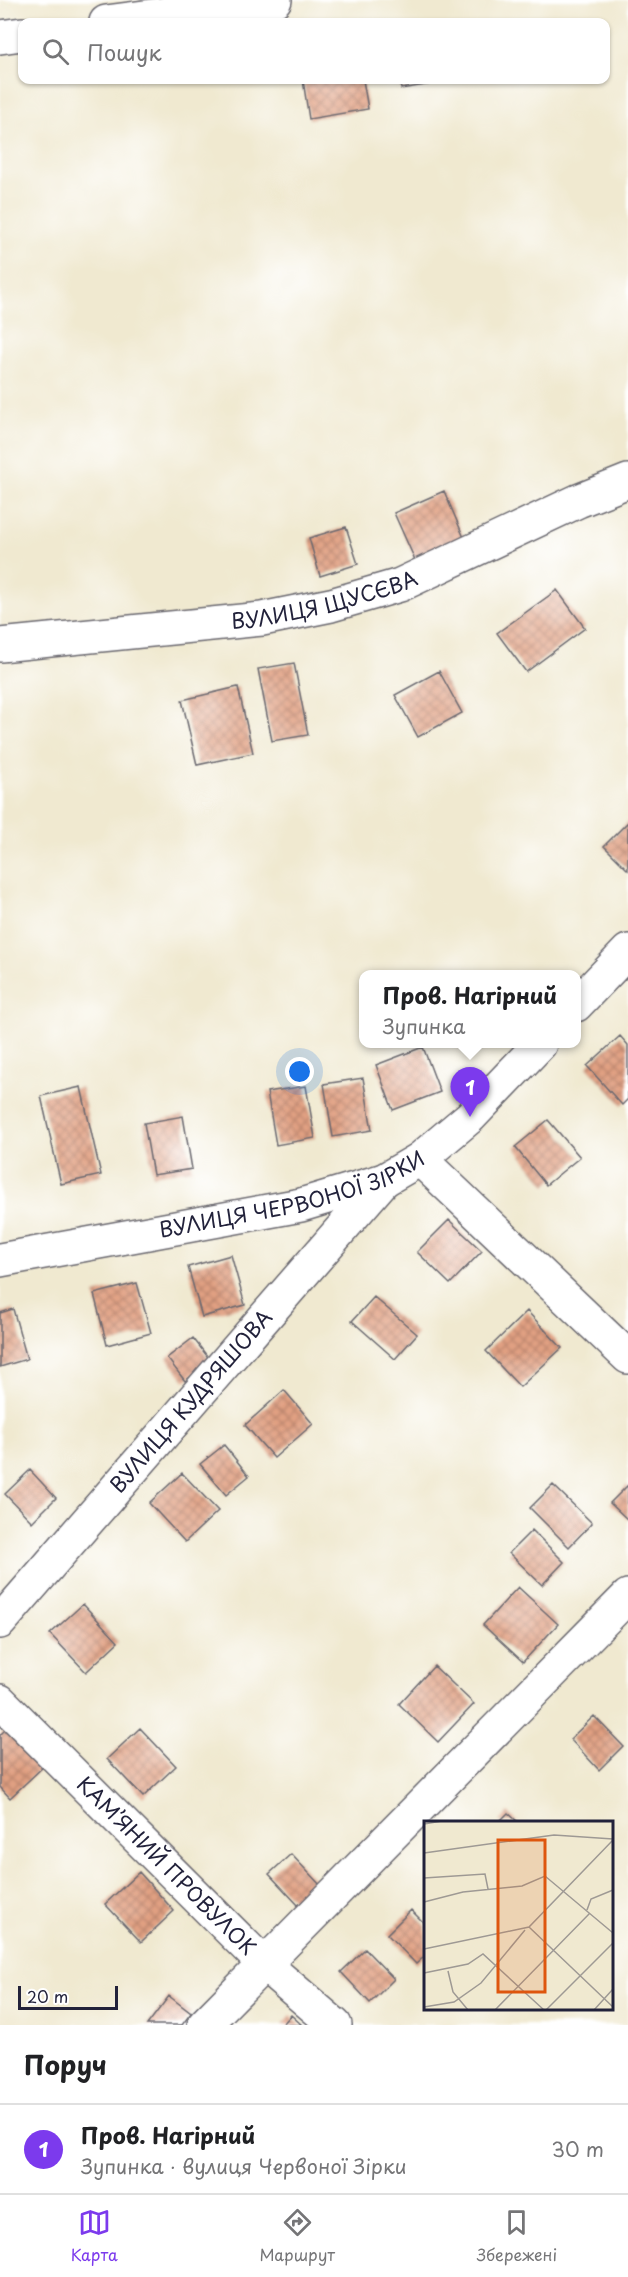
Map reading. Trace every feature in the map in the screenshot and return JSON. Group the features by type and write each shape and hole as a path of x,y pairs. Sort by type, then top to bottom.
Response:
{"street":[{"path":"137,18 275,0"},
{"path":"0,37 18,35"},
{"name":"ВУЛИЦЯ ЩУСЄВА","path":"0,645 262,619 332,605 400,585 578,501 628,480"},
{"path":"581,1000 628,951"},
{"name":"ВУЛИЦЯ ЧЕРВОНОЇ ЗІРКИ","path":"0,1260 302,1205 384,1180 420,1159 470,1117 536,1048"},
{"path":"420,1159 628,1357"},
{"name":"ВУЛИЦЯ КУДРЯШОВА","path":"0,1622 384,1180"},
{"path":"204,2025 628,1596"},
{"name":"КАМ’ЯНИЙ ПРОВУЛОК","path":"0,1701 264,1964 336,2025"}],"building":[{"path":"304,84 364,84 368,109 309,119"},
{"path":"400,84 432,84 401,89"},
{"path":"444,491 465,540 416,562 394,513"},
{"path":"346,527 358,564 320,576 309,538"},
{"path":"557,590 585,628 526,672 497,633"},
{"path":"294,663 308,735 272,741 258,669"},
{"path":"439,671 462,713 418,737 395,695"},
{"path":"238,687 253,753 197,765 182,700"},
{"path":"628,822 628,870 604,846"},
{"path":"620,1036 628,1045 628,1099 622,1105 587,1066"},
{"path":"423,1048 440,1092 393,1110 376,1065"},
{"path":"363,1078 372,1130 333,1137 324,1084"},
{"path":"306,1086 315,1138 276,1145 267,1092"},
{"path":"81,1087 101,1175 61,1184 41,1096"},
{"path":"183,1116 192,1169 153,1175 144,1123"},
{"path":"548,1120 580,1157 546,1185 515,1147"},
{"path":"449,1220 482,1251 450,1284 417,1252"},
{"path":"231,1255 245,1305 202,1317 188,1267"},
{"path":"137,1283 151,1333 107,1345 94,1294"},
{"path":"374,1297 417,1334 395,1359 352,1321"},
{"path":"13,1309 27,1359 0,1367 0,1313"},
{"path":"527,1311 562,1348 520,1387 486,1351"},
{"path":"193,1338 211,1361 185,1381 167,1358"},
{"path":"284,1390 313,1424 274,1458 245,1425"},
{"path":"224,1445 249,1476 226,1495 200,1464"},
{"path":"30,1470 56,1498 32,1522 5,1494"},
{"path":"182,1473 218,1511 185,1542 149,1503"},
{"path":"553,1485 592,1523 569,1547 530,1508"},
{"path":"628,1485 628,1520 610,1503"},
{"path":"532,1530 564,1562 542,1585 509,1553"},
{"path":"518,1587 558,1624 523,1662 483,1625"},
{"path":"83,1604 118,1642 86,1672 50,1634"},
{"path":"434,1666 474,1704 438,1742 399,1704"},
{"path":"594,1716 623,1746 599,1770 570,1739"},
{"path":"8,1727 44,1766 10,1798 0,1787 0,1735"},
{"path":"140,1728 176,1766 143,1797 107,1759"},
{"path":"508,1813 517,1821 500,1821"},
{"path":"291,1854 321,1886 299,1906 269,1874"},
{"path":"139,1872 174,1911 141,1942 105,1904"},
{"path":"411,1910 424,1923 424,1957 416,1964 387,1934"},
{"path":"365,1949 394,1979 370,2003 341,1972"},
{"path":"169,1996 191,2013 182,2025 147,2025"},
{"path":"291,2015 302,2025 282,2025"}],"place":[{"name":"Пров. Нагірний","path":"470,1117"}]}
